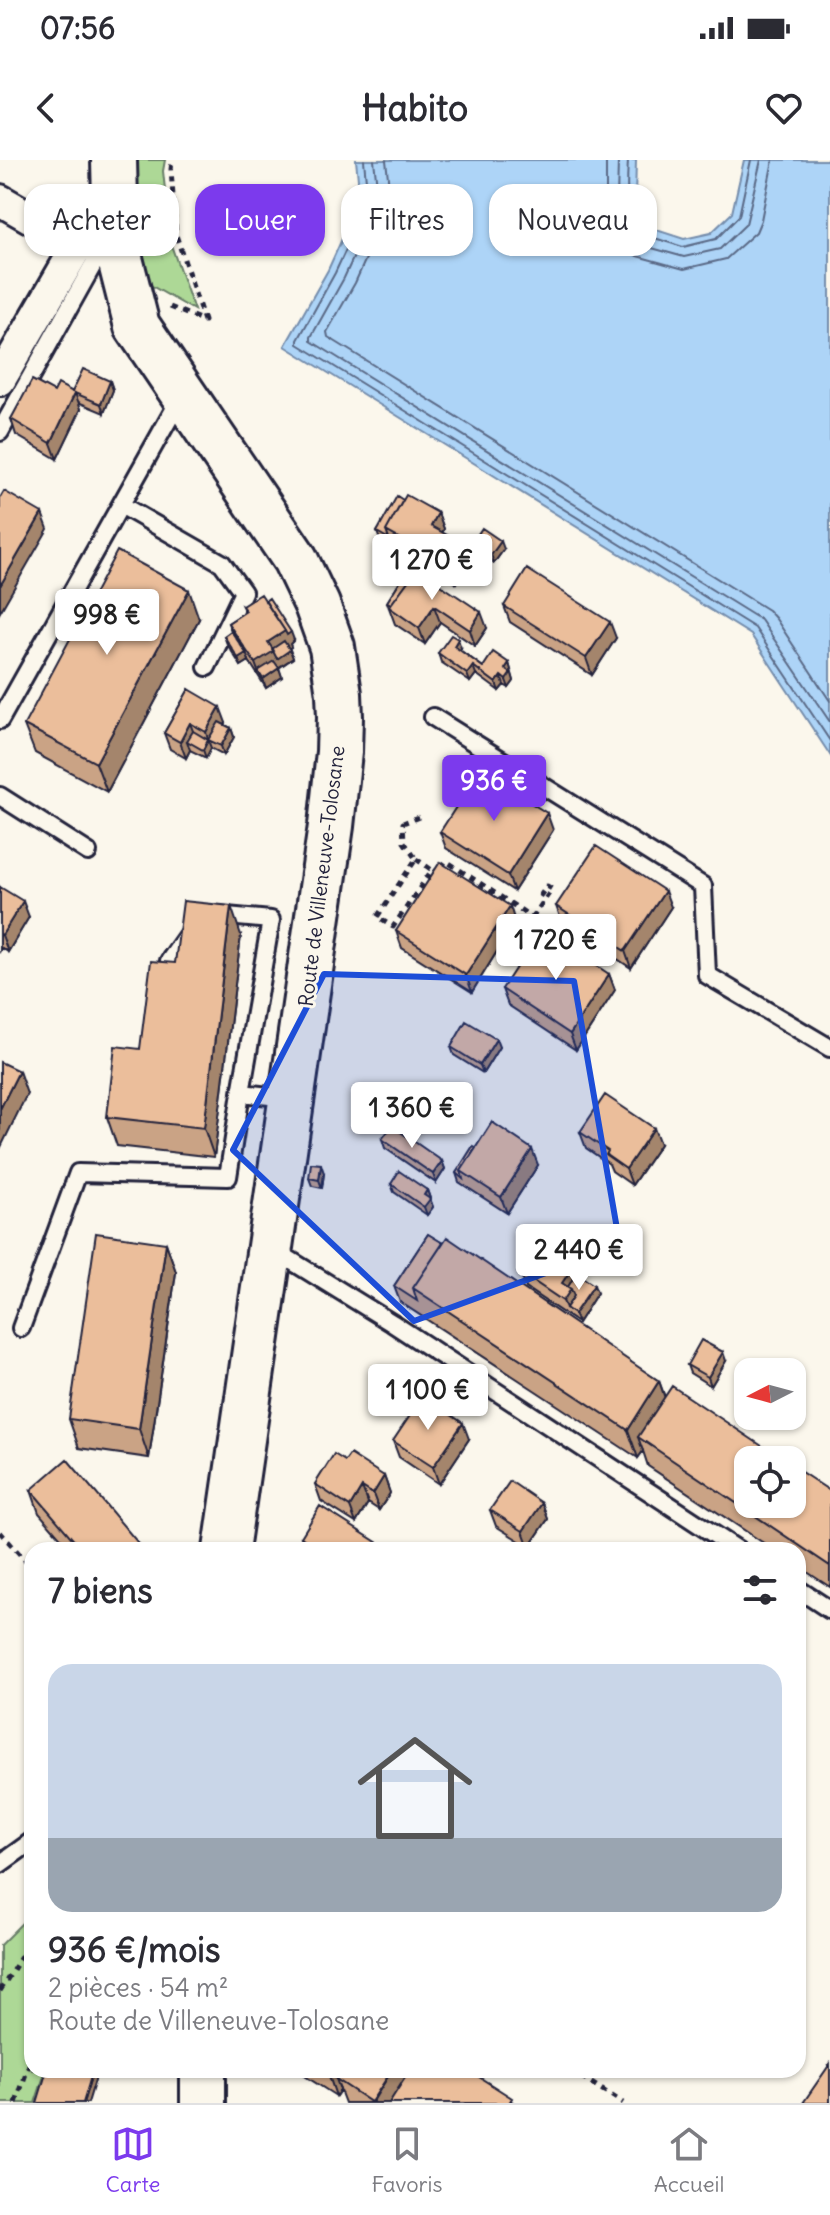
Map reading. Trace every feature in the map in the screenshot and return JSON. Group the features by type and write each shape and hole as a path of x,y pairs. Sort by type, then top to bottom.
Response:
{"street":[{"name":"Route de Villeneuve-Tolosane","path":"110,184 114,160"},
{"path":"0,200 24,211"},
{"path":"0,380 90,256"},
{"name":"Route de Villeneuve-Tolosane","path":"107,256 128,290 137,326 295,559 317,605 332,647 339,694 339,752 227,1542"},
{"path":"203,2078 203,2103"}],"lane":[{"path":"0,432 93,256"},
{"path":"0,720 183,394"},
{"path":"121,505 222,563 243,592 207,667"},
{"path":"433,717 703,886 707,975 830,1048"},
{"path":"0,796 88,852"},
{"path":"21,1328 78,1173 228,1177 271,920 198,919 169,961"},
{"path":"241,1093 291,1099"},
{"path":"269,1248 405,1332 726,1542"},
{"path":"806,1594 830,1610"},
{"path":"0,1864 24,1847"}],"path":[{"path":"128,290 204,321 176,235 172,160"},
{"path":"419,817 403,823 404,842 416,859 437,873 446,861 588,954"},
{"path":"416,859 377,917 393,927 432,870"},
{"path":"474,879 480,870"},
{"path":"532,918 552,889 547,886 538,899"},
{"path":"480,900 488,888"},
{"path":"580,967 594,943"},
{"path":"0,1532 24,1559"},
{"path":"0,1991 24,1952"},
{"path":"16,2103 25,2078"},
{"path":"584,2078 623,2103"}],"highlighted area":[{"path":"324,974 574,981 620,1246 414,1321 233,1150"}],"green space":[{"path":"132,160 165,160 164,184 133,184"},
{"path":"138,256 175,256 194,310 145,282"},
{"path":"24,1921 24,2078 43,2078 35,2103 0,2103 0,1945"}],"water":[{"path":"356,160 636,160 635,184 489,184 489,256 657,256 657,230 684,239 711,233 732,213 744,160 830,160 830,755 751,635 285,346 341,241 341,256 473,256 473,184 358,184"}],"building":[{"path":"83,369 110,381 101,404 72,392"},
{"path":"32,380 54,392 58,384 75,393 51,443 11,419"},
{"path":"4,491 42,513 0,586 0,498"},
{"path":"406,495 438,513 431,526 463,544 450,567 386,531"},
{"path":"397,496 403,500 386,531 389,539 377,532"},
{"path":"482,528 501,541 491,555 472,543"},
{"path":"117,551 189,590 96,763 24,725"},
{"path":"417,569 481,612 470,630 434,606 419,628 389,607"},
{"path":"527,569 610,622 586,658 504,606"},
{"path":"405,573 411,577 391,604 387,602"},
{"path":"261,594 285,631 268,642 274,651 255,663 228,623 246,611 242,606"},
{"path":"269,598 291,632 287,635 265,601"},
{"path":"231,631 246,653 238,658 224,636"},
{"path":"451,635 458,639 454,646 483,667 493,652 509,663 505,669 511,673 506,680 501,676 496,683 473,666 467,674 438,653"},
{"path":"284,641 290,650 277,659 272,649"},
{"path":"274,661 279,668 263,679 258,671"},
{"path":"189,689 220,707 206,732 190,723 180,742 164,733"},
{"path":"219,722 231,728 221,746 208,740"},
{"path":"193,731 208,740 203,750 187,741"},
{"path":"479,771 547,813 508,875 440,832"},
{"path":"596,846 665,891 625,951 556,906"},
{"path":"440,862 510,906 466,975 396,931"},
{"path":"0,887 23,901 2,935 0,934"},
{"path":"183,901 231,906 204,1128 107,1117 115,1046 140,1049 151,961 175,963"},
{"path":"541,929 609,974 570,1034 502,989"},
{"path":"466,1021 496,1039 480,1065 451,1047"},
{"path":"0,1062 19,1071 0,1109"},
{"path":"605,1095 654,1128 626,1169 606,1155 608,1151 580,1132"},
{"path":"492,1122 532,1149 501,1197 461,1171"},
{"path":"392,1126 442,1161 433,1174 382,1139"},
{"path":"473,1146 476,1148 461,1171 463,1179 456,1173"},
{"path":"311,1163 321,1164 319,1180 309,1178"},
{"path":"399,1171 427,1190 424,1195 430,1199 424,1207 391,1184"},
{"path":"96,1233 166,1243 139,1429 69,1419"},
{"path":"428,1234 443,1243 413,1288 417,1301 394,1286"},
{"path":"447,1237 659,1381 628,1430 413,1288"},
{"path":"544,1245 574,1265 562,1283 571,1289 563,1301 520,1272 528,1260 532,1263"},
{"path":"576,1273 594,1285 574,1314 566,1308 574,1296 568,1287"},
{"path":"701,1340 723,1352 708,1377 687,1365"},
{"path":"672,1386 762,1446 734,1446 734,1502 638,1437"},
{"path":"423,1396 463,1423 433,1467 393,1441"},
{"path":"334,1454 345,1461 350,1454 384,1476 373,1494 362,1487 350,1507 315,1484"},
{"path":"67,1459 137,1542 75,1542 31,1490"},
{"path":"806,1475 830,1491 830,1566 806,1550 806,1542 794,1542 759,1518 806,1518"},
{"path":"510,1481 542,1503 523,1531 490,1510"},
{"path":"320,1506 376,1542 309,1542 301,1537"},
{"path":"830,2064 830,2103 803,2103"},
{"path":"45,2078 91,2078 83,2103 37,2103"},
{"path":"337,2078 387,2078 371,2102"},
{"path":"405,2078 481,2078 512,2098 509,2103 389,2103"}]}
